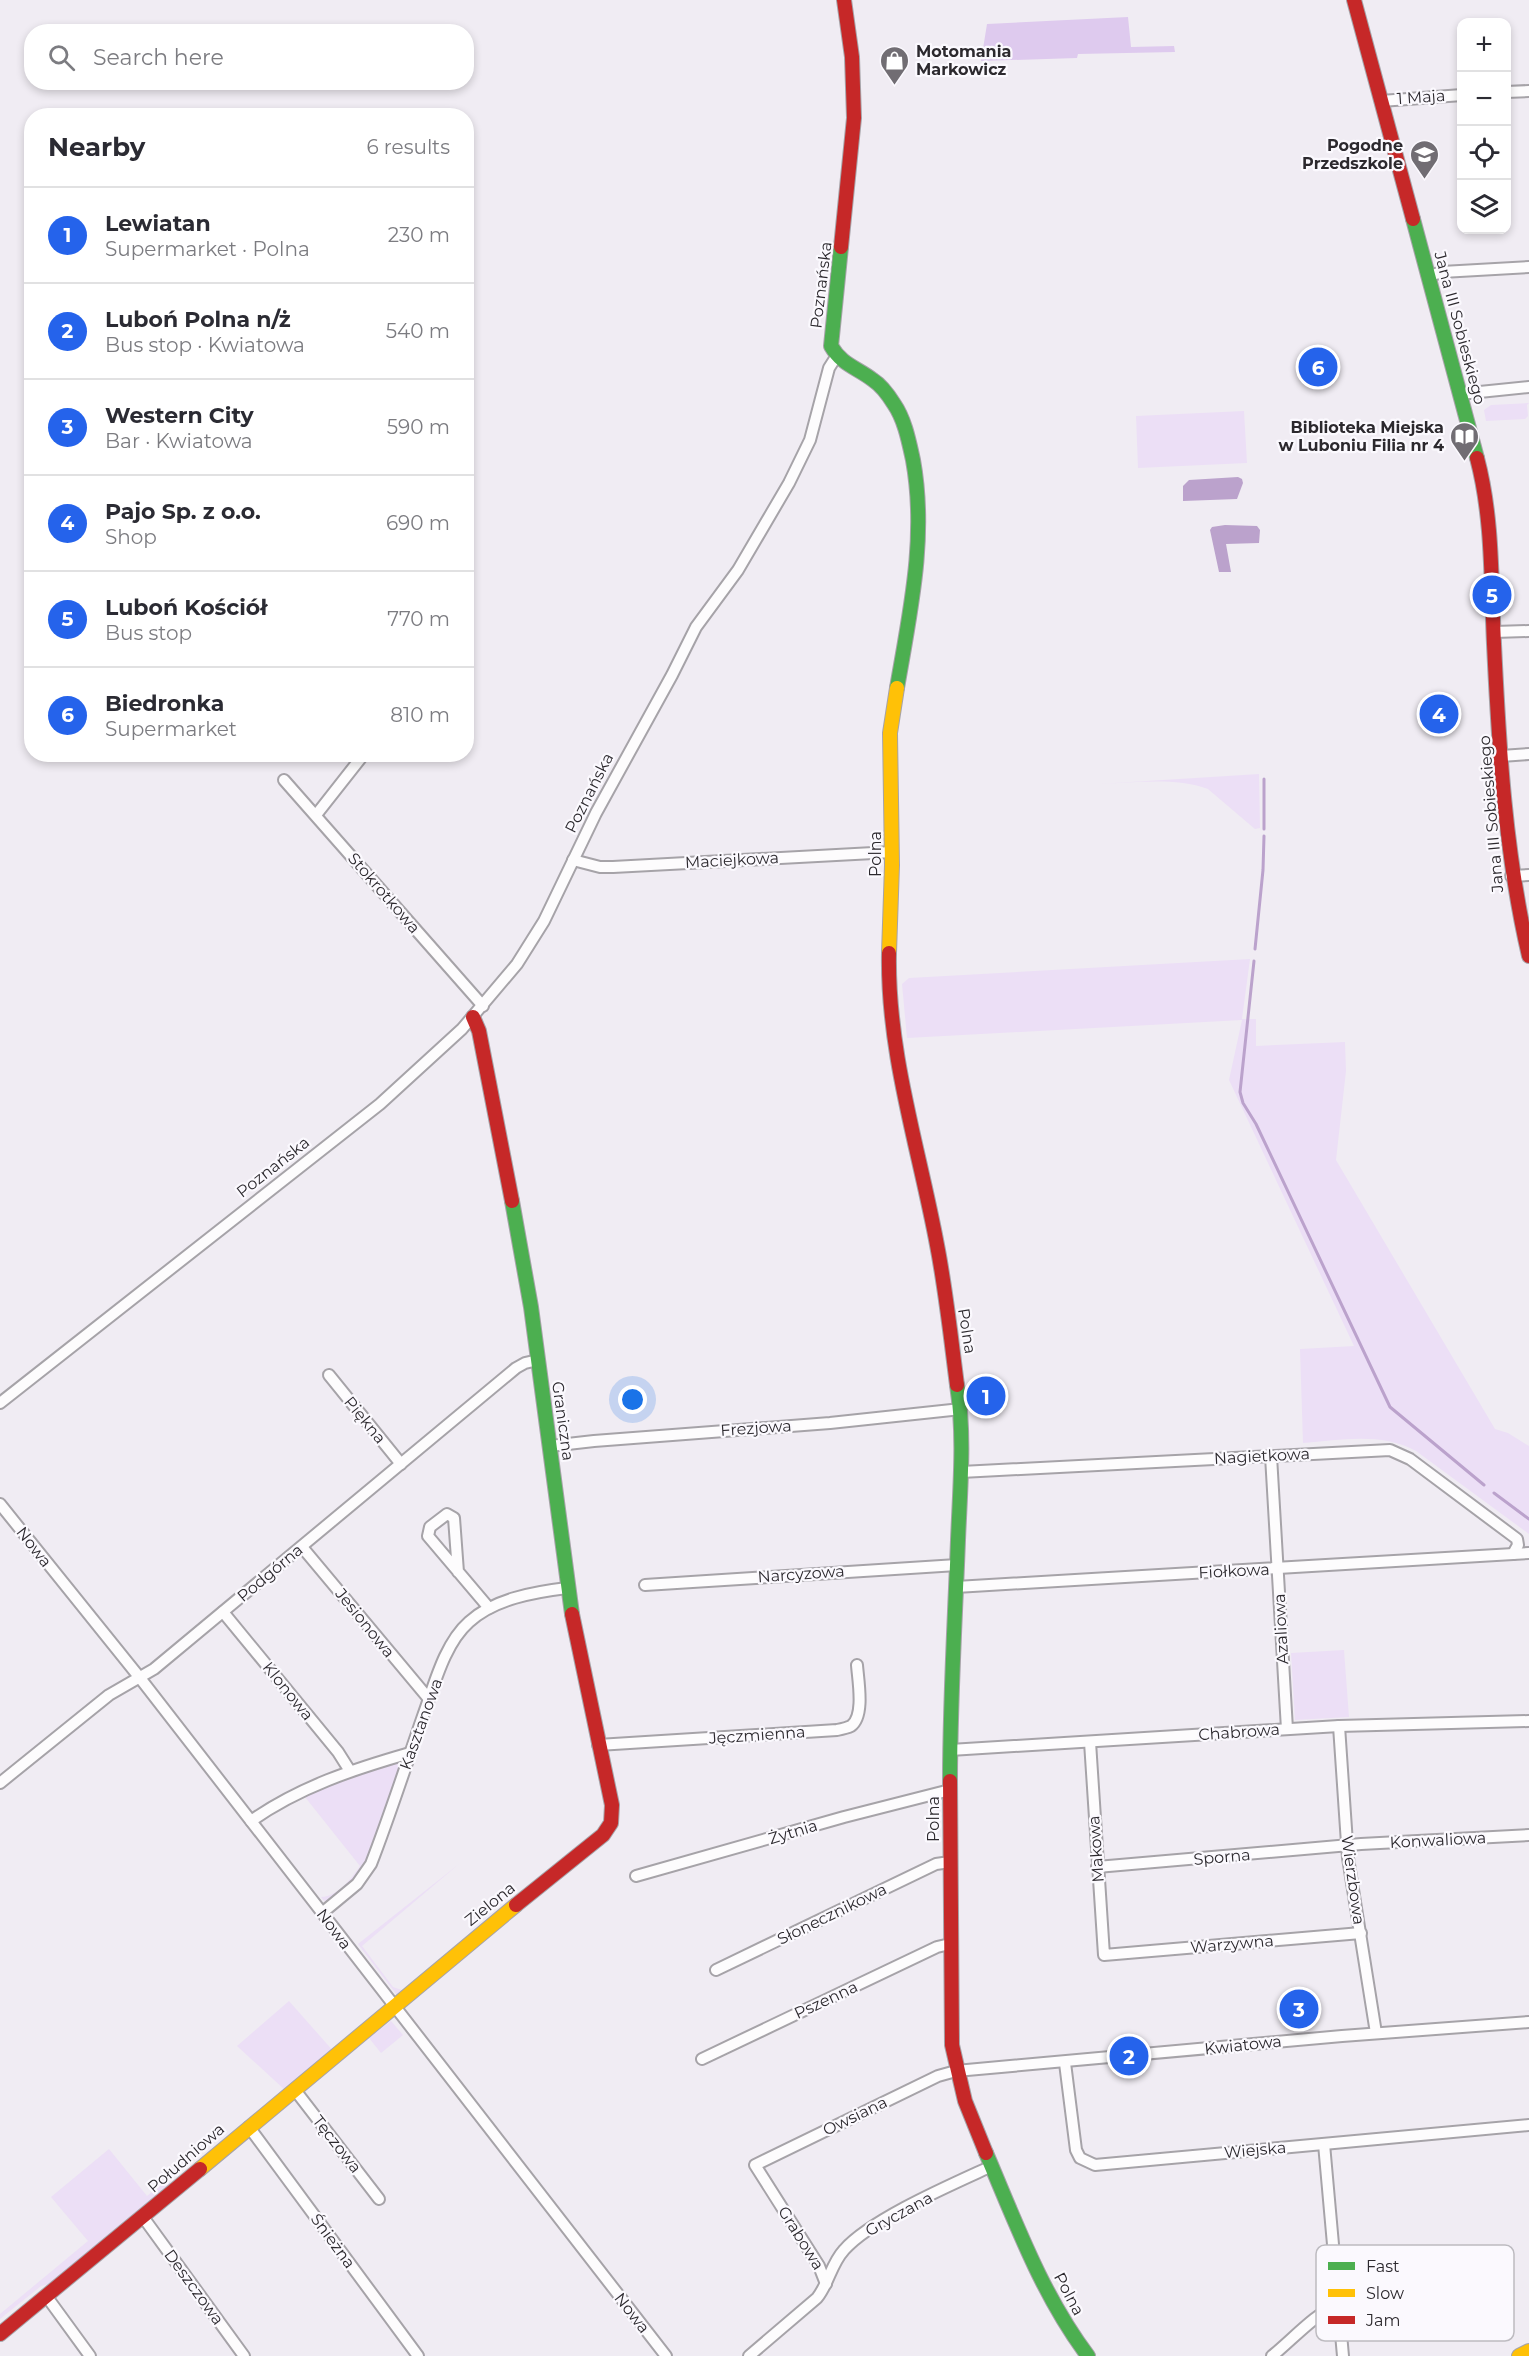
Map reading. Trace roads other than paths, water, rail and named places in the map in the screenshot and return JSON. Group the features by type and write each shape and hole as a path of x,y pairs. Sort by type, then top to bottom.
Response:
{"street":[{"name":"Poznańska","path":"0,1403 380,1104 429,1061 473,1017 517,964 534,939 559,893 604,797 672,675 699,620 738,570 797,468 810,440 829,368 836,357 832,351 831,342 852,155 854,111 852,57 844,0"},
{"name":"Jana III Sobieskiego","path":"1354,0 1478,459 1485,498 1506,832 1512,876 1529,956"},
{"path":"1511,92 1529,91"},
{"name":"1 Maja","path":"1382,101 1457,95"},
{"path":"1429,276 1442,272 1529,267"},
{"name":"Polna","path":"836,357 875,381 891,399 909,440 917,482 919,540 915,581 890,726 892,852 889,968 896,1054 906,1111 937,1246 961,1409 961,1472 950,1750 950,1944 952,2035 956,2071 970,2117 1047,2292 1062,2320 1088,2356"},
{"path":"1460,394 1529,387"},
{"path":"1494,632 1529,631"},
{"path":"1501,756 1529,754"},
{"path":"316,815 358,762"},
{"name":"Stokrotkowa","path":"284,780 483,1006"},
{"name":"Maciejkowa","path":"573,860 600,867 613,867 892,852"},
{"path":"1512,876 1529,874"},
{"name":"Graniczna","path":"473,1017 479,1030 496,1114 531,1306 567,1588 613,1810 608,1829"},
{"name":"Podgórna","path":"0,1784 104,1699 140,1678 223,1612 516,1368 538,1360"},
{"name":"Piękna","path":"329,1375 401,1464"},
{"name":"Frezjowa","path":"550,1446 830,1423 961,1409"},
{"name":"Nagietkowa","path":"961,1472 1375,1449 1399,1452 1517,1539 1518,1545 1513,1554"},
{"name":"Azaliowa","path":"1271,1456 1287,1729"},
{"name":"Nowa","path":"0,1503 140,1678 666,2356"},
{"path":"458,1572 454,1518 447,1515 430,1527 428,1533 458,1572 489,1608"},
{"name":"Jesionowa","path":"302,1547 429,1699"},
{"name":"Fiołkowa","path":"956,1587 1529,1553"},
{"name":"Narcyzowa","path":"645,1585 957,1565"},
{"name":"Kasztanowa","path":"322,1913 350,1890 367,1871 429,1699 456,1637 466,1624 489,1608 507,1601 567,1588"},
{"name":"Klonowa","path":"223,1612 338,1752 350,1771"},
{"name":"Jęczmienna","path":"598,1745 846,1728 853,1725 858,1718 857,1665"},
{"name":"Chabrowa","path":"950,1750 1340,1726 1529,1721"},
{"name":"Wierzbowa","path":"1340,1726 1347,1846 1376,2033"},
{"name":"Makowa","path":"1090,1742 1104,1955"},
{"path":"251,1821 290,1796 350,1771 410,1753"},
{"name":"Żytnia","path":"636,1876 844,1817 950,1790"},
{"name":"Zielona","path":"394,2006 608,1829"},
{"name":"Konwaliowa","path":"1347,1846 1529,1834"},
{"name":"Sporna","path":"1097,1868 1347,1846"},
{"name":"Słonecznikowa","path":"716,1970 931,1867 950,1862"},
{"name":"Warzywna","path":"1104,1955 1361,1933"},
{"name":"Pszenna","path":"702,2059 937,1947 950,1944"},
{"name":"Południowa","path":"0,2334 394,2006"},
{"name":"Kwiatowa","path":"956,2071 1065,2063 1376,2033 1529,2022"},
{"name":"Wiejska","path":"1065,2063 1075,2146 1080,2158 1095,2165 1529,2125"},
{"name":"Owsiana","path":"755,2165 923,2082 956,2071"},
{"name":"Tęczowa","path":"295,2090 379,2199"},
{"name":"Śnieżna","path":"249,2127 418,2356"},
{"path":"1324,2144 1333,2245"},
{"name":"Grabowa","path":"749,2356 817,2298 826,2284 819,2266 755,2165"},
{"name":"Gryczana","path":"826,2284 840,2254 863,2234 913,2205 992,2166"},
{"name":"Deszczowa","path":"143,2217 244,2356"},
{"path":"47,2297 90,2356"},
{"path":"1272,2356 1316,2319"},
{"path":"1342,2341 1343,2356"},
{"path":"1519,2356 1529,2352"}],"waterway":[{"path":"1264,779 1264,829"},
{"path":"1255,949 1264,836"},
{"path":"1254,961 1240,1092 1243,1103 1256,1124 1390,1407 1484,1485"},
{"path":"1494,1493 1529,1519"}],"place":[{"name":"Motomania Markowicz","path":"895,86"},
{"name":"Pogodne Przedszkole","path":"1424,180"},
{"name":"Biedronka","path":"1318,367"},
{"name":"Biblioteka Miejska w Luboniu Filia nr 4","path":"1465,462"},
{"name":"Luboń Kościół","path":"1492,595"},
{"name":"Pajo Sp. z o.o.","path":"1439,714"},
{"name":"Lewiatan","path":"986,1396"},
{"name":"Western City","path":"1299,2009"},
{"name":"Luboń Polna n/ż","path":"1129,2056"}]}
